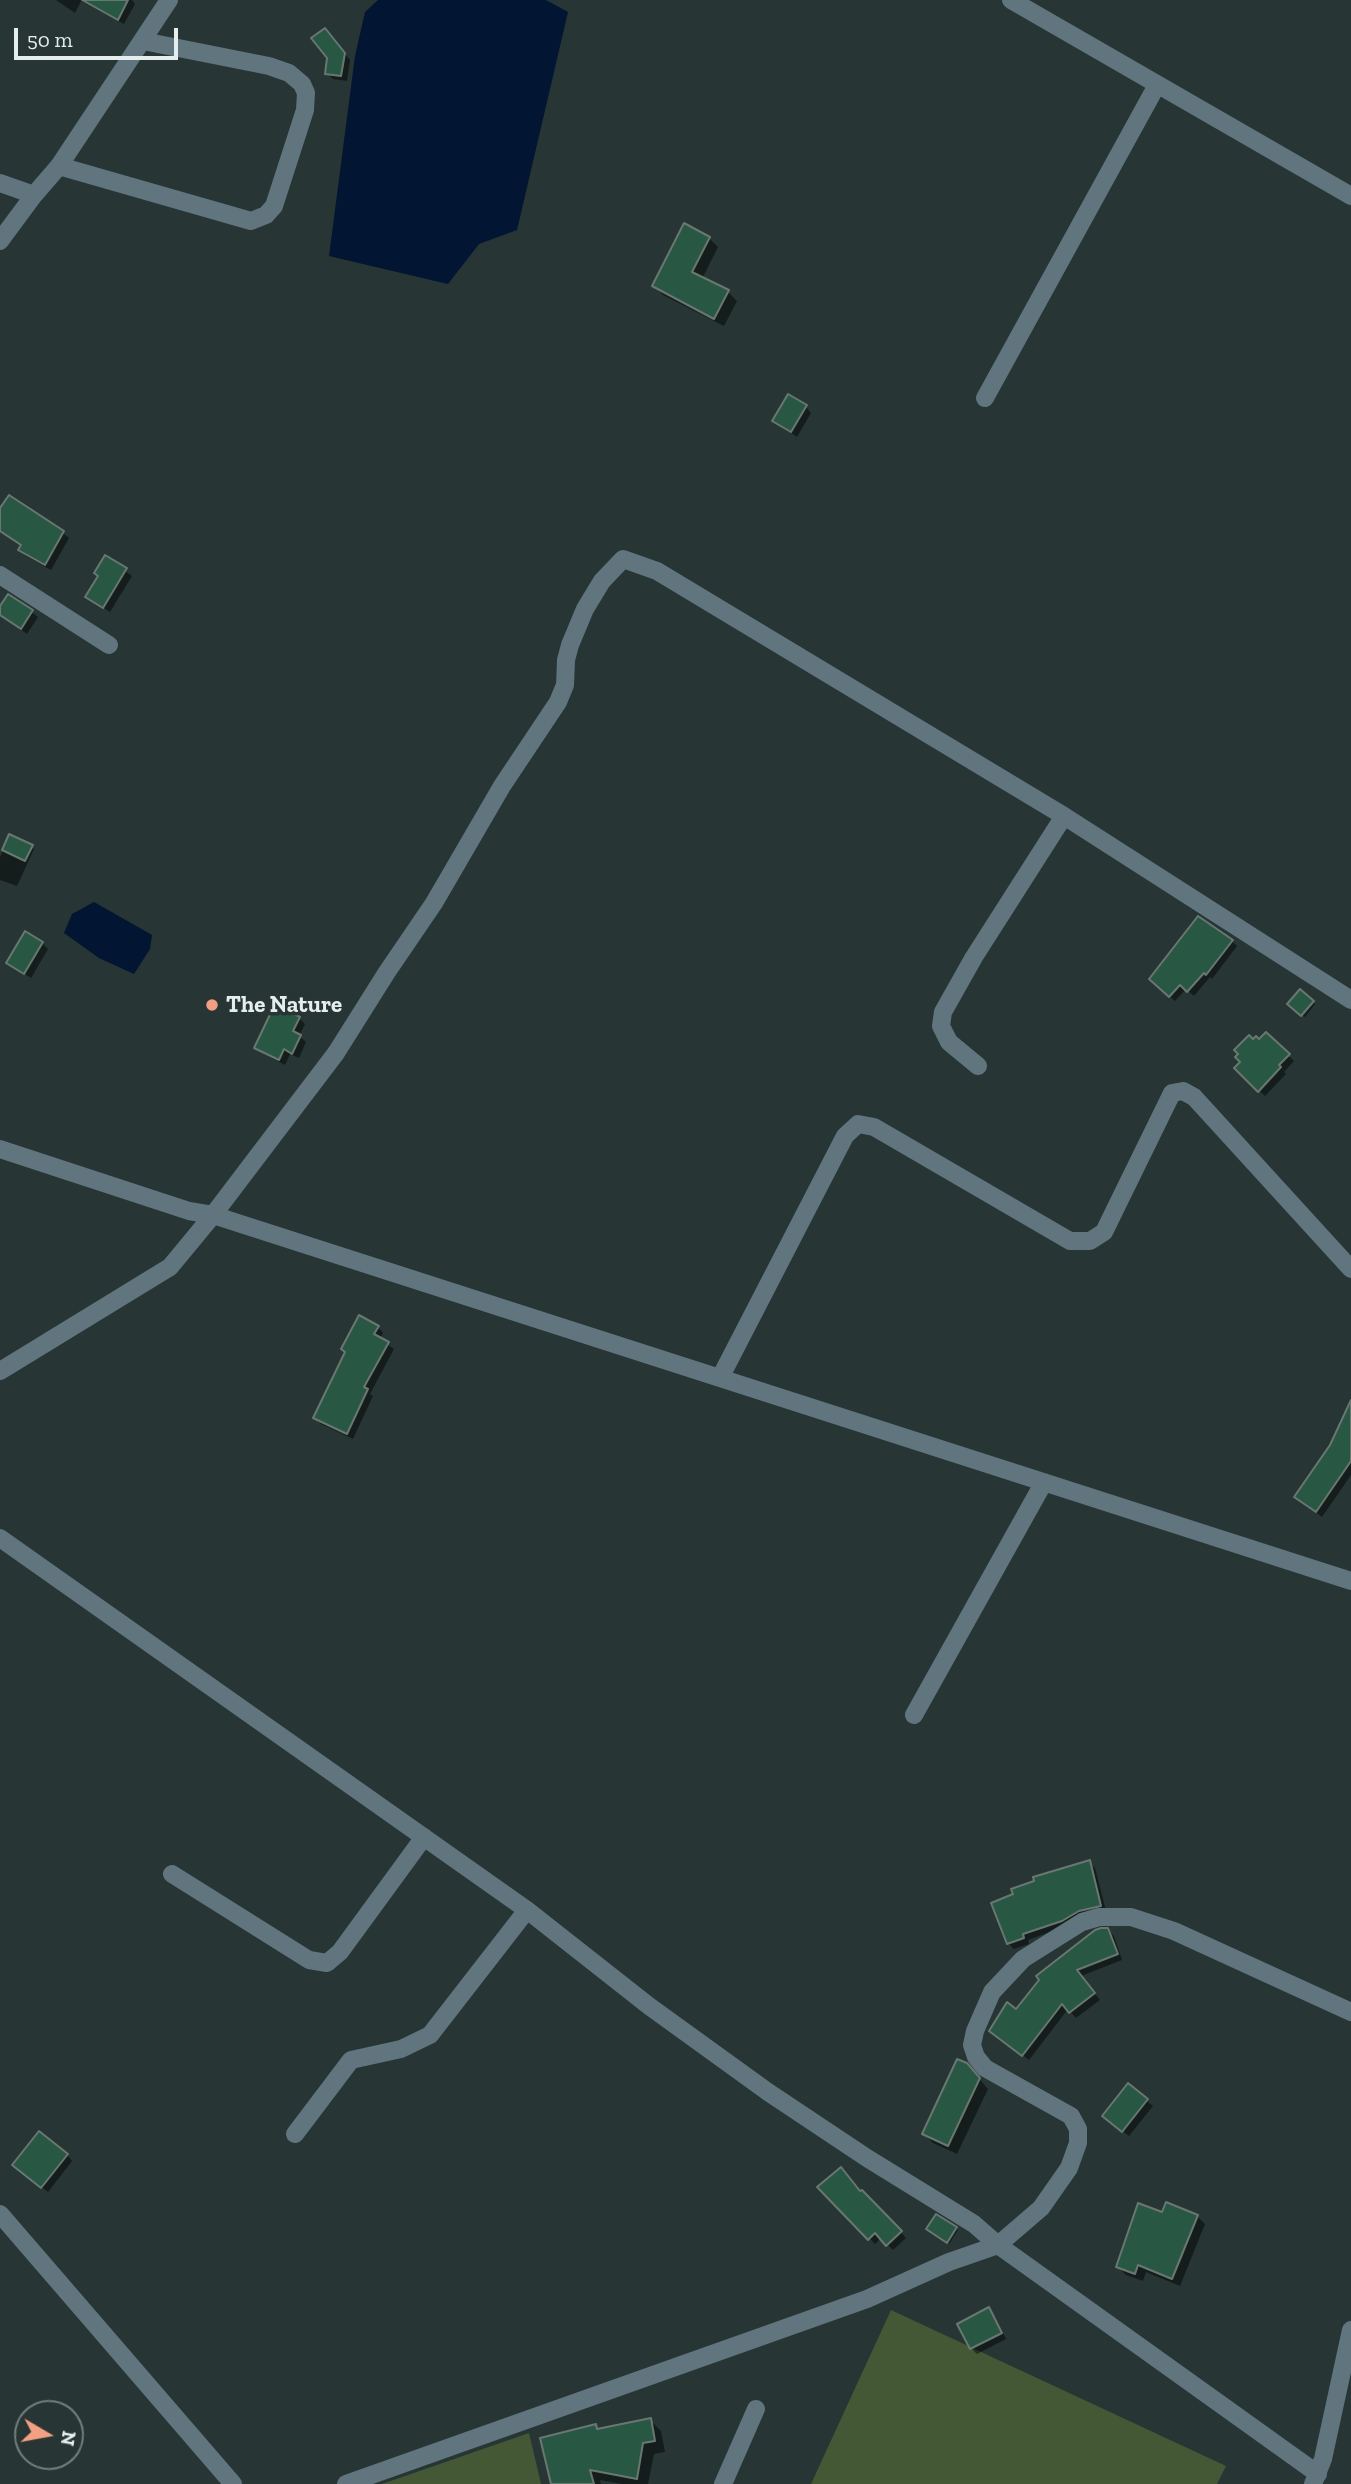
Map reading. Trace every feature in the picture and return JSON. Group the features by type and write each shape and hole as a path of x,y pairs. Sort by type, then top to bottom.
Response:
{"street":[{"path":"1011,0 1351,196"},
{"path":"0,241 59,166 143,41 161,3"},
{"path":"59,166 251,221 266,215 274,206 305,110 306,93 302,84 289,73 269,66 143,41"},
{"path":"985,398 1157,85"},
{"path":"0,183 34,195"},
{"path":"0,1371 170,1267 213,1215 336,1054 434,903 502,786 558,702 565,685 566,660 570,645 584,609 602,581 623,559 657,571 1064,816 1351,1000"},
{"path":"0,575 109,645"},
{"path":"978,1066 949,1042 941,1026 943,1012 974,957 1064,816"},
{"path":"720,1378 845,1136 858,1124 874,1128 1070,1241 1090,1241 1104,1232 1172,1093 1183,1091 1194,1097 1351,1269"},
{"path":"0,1149 1351,1581"},
{"path":"914,1715 1044,1482"},
{"path":"0,1538 527,1910 649,2006 768,2092 867,2158 974,2224 998,2245 1316,2479 1351,2330"},
{"path":"172,1874 309,1960 327,1963 340,1952 424,1837"},
{"path":"295,2134 351,2060 401,2049 430,2035 527,1910"},
{"path":"346,2484 867,2299 949,2262 998,2245 1041,2208 1069,2168 1078,2143 1078,2129 1070,2116 985,2068 976,2057 972,2045 975,2031 992,1992 1023,1959 1082,1922 1099,1917 1131,1917 1174,1931 1351,2012"},
{"path":"0,2214 233,2484"},
{"path":"723,2484 756,2409"}],"green space":[{"path":"891,2310 1226,2466 1217,2484 811,2484"},
{"path":"529,2433 541,2484 382,2484"}],"water":[{"path":"378,0 546,0 568,12 517,230 479,244 448,284 329,256 355,56 365,12"},
{"path":"94,902 152,935 150,949 134,974 99,958 64,933 72,914"}],"building":[{"path":"82,0 128,0 118,20"},
{"path":"325,28 345,53 341,76 325,74 327,58 311,38"},
{"path":"684,223 710,237 692,272 729,290 714,319 652,286"},
{"path":"788,394 807,405 791,432 772,421"},
{"path":"9,495 64,531 45,565 18,550 21,545 0,531 0,508"},
{"path":"105,555 127,568 103,608 85,597 98,576 94,573"},
{"path":"8,594 33,610 21,629 0,615 0,606"},
{"path":"9,834 33,845 25,861 2,850"},
{"path":"1198,916 1233,940 1206,975 1204,973 1187,992 1180,985 1169,997 1149,979"},
{"path":"25,931 43,942 24,974 6,963"},
{"path":"1300,989 1314,1001 1301,1016 1287,1004"},
{"path":"275,1004 300,1017 293,1031 301,1035 292,1054 284,1049 279,1060 254,1048"},
{"path":"1266,1032 1290,1054 1258,1092 1234,1068 1240,1062 1235,1057 1238,1054 1234,1050 1249,1035 1253,1039 1256,1036 1259,1039"},
{"path":"359,1315 379,1326 374,1334 389,1342 364,1387 368,1389 347,1434 313,1418 345,1352 341,1349"},
{"path":"1351,1400 1351,1461 1316,1512 1294,1497 1330,1445"},
{"path":"1090,1860 1101,1906 1079,1911 1062,1921 1023,1934 1024,1938 1007,1944 991,1903 1013,1894 1011,1889 1034,1881 1033,1877"},
{"path":"1101,1928 1108,1928 1118,1954 1077,1970 1095,1993 1069,2013 1062,2004 1022,2056 989,2031 1007,2002 1016,2009 1039,1980 1036,1976"},
{"path":"957,2059 967,2063 980,2078 948,2146 922,2134"},
{"path":"1128,2083 1148,2099 1122,2132 1102,2116"},
{"path":"39,2131 68,2154 41,2188 12,2165"},
{"path":"841,2167 860,2191 862,2190 902,2231 886,2246 875,2233 868,2240 817,2187"},
{"path":"1166,2202 1198,2215 1172,2279 1138,2265 1135,2274 1116,2267 1138,2203 1162,2212"},
{"path":"936,2214 957,2227 947,2243 926,2229"},
{"path":"989,2307 1002,2333 970,2349 957,2324"},
{"path":"651,2418 655,2441 643,2443 637,2479 590,2470 594,2484 551,2484 540,2438 596,2424 597,2429"}],"place":[{"name":"The Nature","path":"212,1005"}]}
